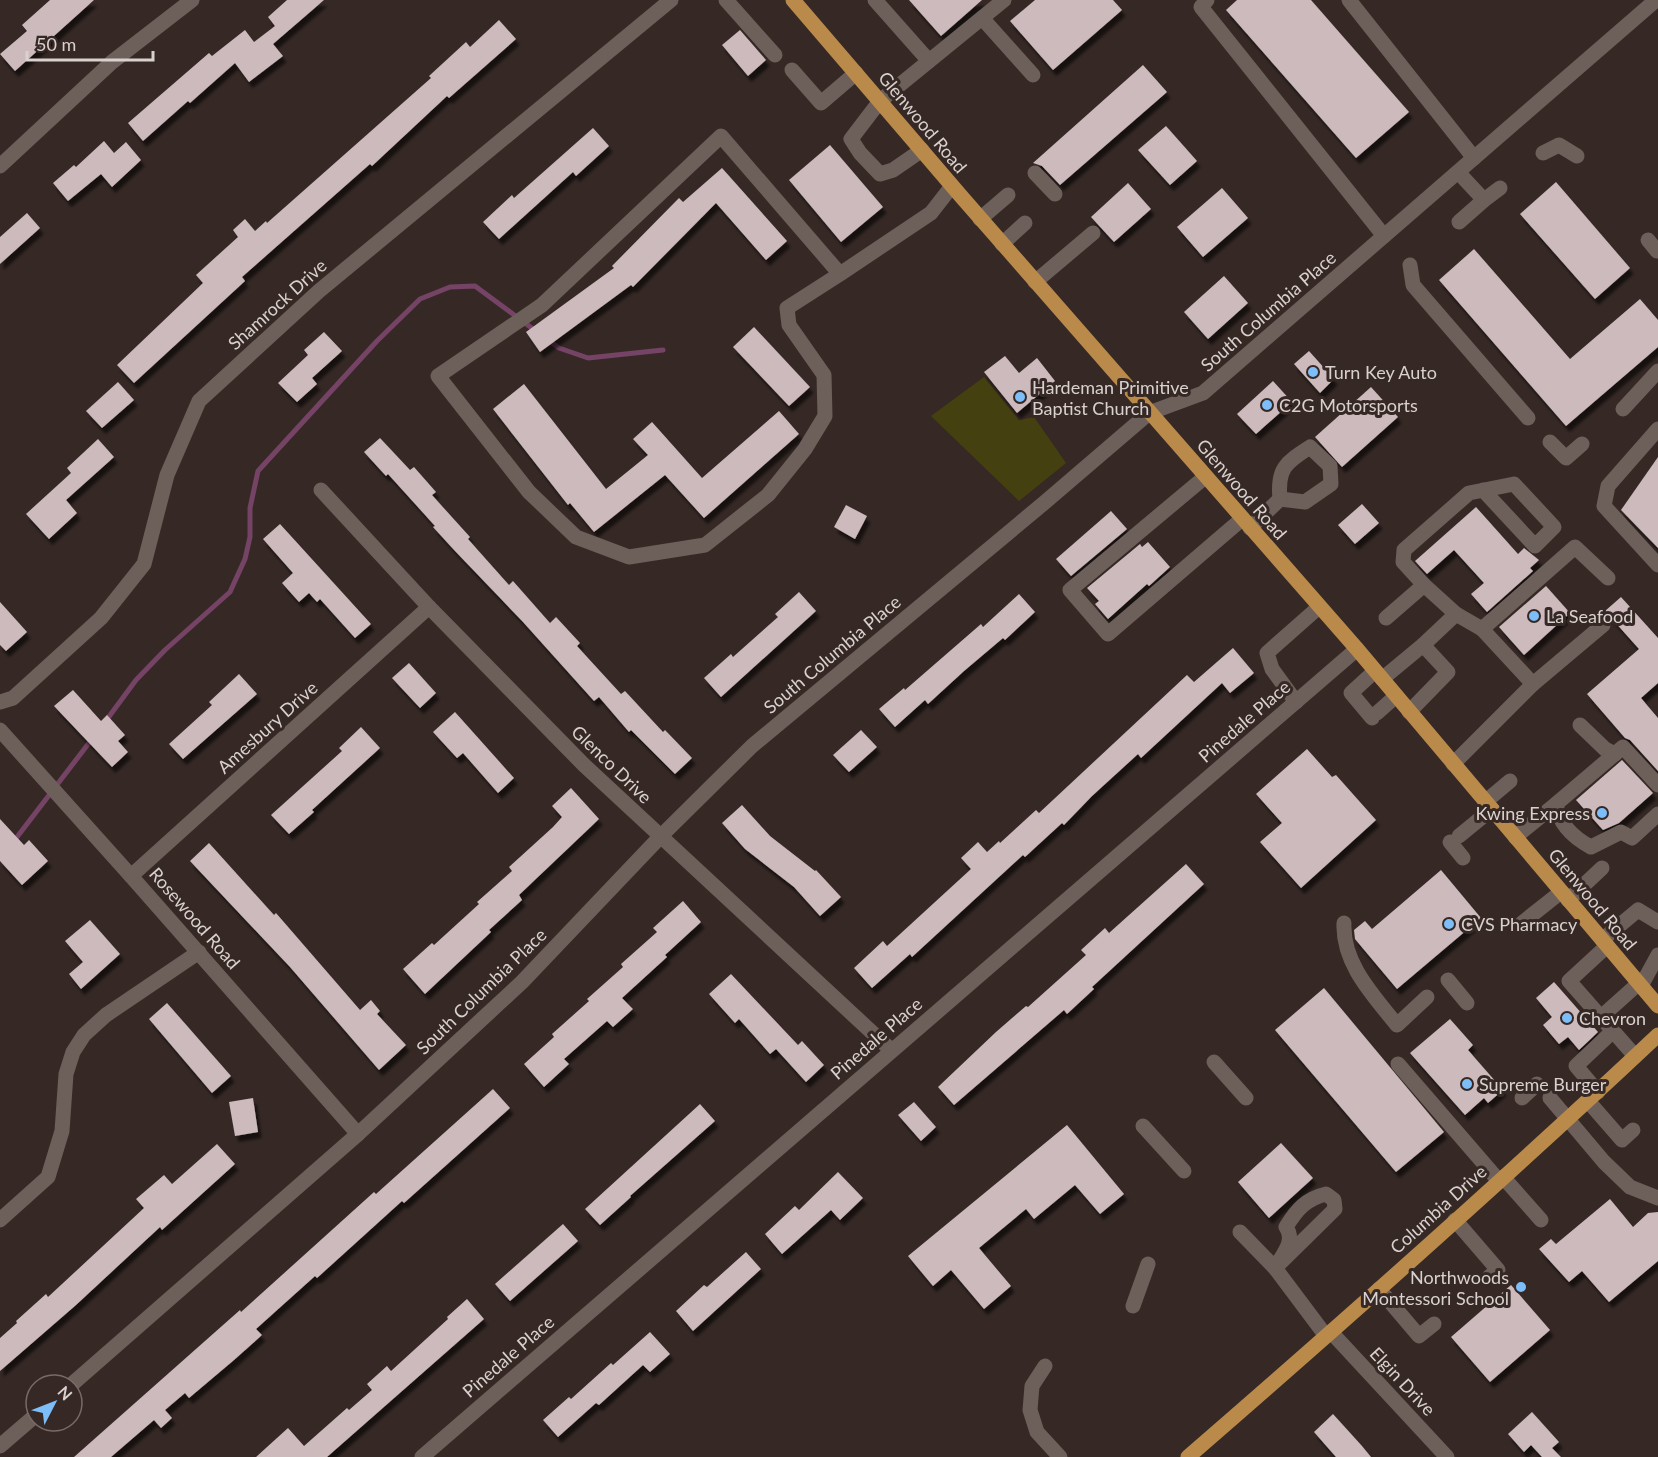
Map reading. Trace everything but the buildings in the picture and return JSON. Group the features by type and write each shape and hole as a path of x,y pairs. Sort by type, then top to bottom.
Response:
{"main road":[{"name":"Glenwood Road","path":"794,0 980,219 1357,650 1658,1006"},
{"name":"Columbia Drive","path":"1188,1457 1380,1289 1658,1035"}],"street":[{"path":"0,166 112,62 192,0"},
{"name":"Shamrock Drive","path":"0,702 13,698 101,618 144,564 167,475 199,401 318,291 671,0"},
{"path":"726,0 775,55"},
{"path":"875,0 929,61"},
{"path":"922,150 893,170 880,174 860,153 851,138 880,101 1004,0"},
{"path":"1208,0 1201,7 1384,236"},
{"path":"1349,0 1474,158"},
{"name":"South Columbia Place","path":"84,1374 358,1134 522,982 660,837 752,746 1149,413 1203,393 1656,0"},
{"path":"982,18 1033,75"},
{"path":"792,70 821,103 856,73"},
{"path":"840,274 721,136 542,305 438,376 529,492 576,537 629,556 705,544 768,495 805,449 825,416 824,375 789,325 787,308 840,274 931,213 952,186"},
{"path":"1543,153 1559,145 1577,156"},
{"path":"1035,172 1055,194"},
{"path":"1458,172 1484,200"},
{"path":"1460,222 1500,189"},
{"path":"980,219 1008,195"},
{"path":"1002,244 1025,223"},
{"path":"1035,282 1093,233"},
{"path":"1410,265 1413,285 1528,418"},
{"path":"1623,409 1658,371"},
{"path":"1658,429 1608,486 1604,506 1658,565"},
{"path":"1550,442 1566,458 1582,444"},
{"path":"1205,477 1070,590 1108,634 1203,554 1280,499"},
{"path":"1483,490 1535,546 1554,527 1514,484 1483,490 1469,493 1404,550 1403,562 1456,614 1482,629 1533,684"},
{"name":"Glenco Drive","path":"321,490 429,607 584,765 891,1050"},
{"path":"1482,629 1575,547 1608,578"},
{"path":"1386,618 1424,585"},
{"name":"Amesbury Drive","path":"131,876 429,607"},
{"path":"1296,702 1272,669 1267,653 1319,607"},
{"path":"1396,696 1374,716 1351,693 1423,645 1456,614"},
{"path":"1453,764 1533,684 1602,625"},
{"path":"1409,712 1448,672 1423,645"},
{"name":"Pinedale Place","path":"422,1457 1357,650"},
{"path":"1580,725 1605,749 1615,754"},
{"name":"Rosewood Road","path":"0,730 358,1134"},
{"path":"1515,837 1623,747 1658,785"},
{"path":"1463,858 1454,839 1510,781"},
{"path":"1556,804 1558,816 1576,839 1591,847 1621,832 1632,838 1658,814"},
{"path":"1522,923 1565,896 1602,868"},
{"path":"1635,1056 1569,981 1638,910 1658,922"},
{"path":"1344,923 1343,939 1363,984 1397,1025 1426,997"},
{"path":"0,1220 48,1178 62,1131 66,1074 73,1052 84,1035 105,1015 199,952"},
{"path":"1601,1017 1640,985 1658,955"},
{"path":"1448,980 1467,1003"},
{"path":"1613,1031 1576,1066 1622,1140 1633,1130"},
{"path":"1214,1062 1246,1098"},
{"path":"1398,1064 1541,1220"},
{"path":"1522,1098 1537,1084"},
{"path":"1550,1098 1604,1162 1630,1187 1658,1198"},
{"path":"1143,1126 1184,1171"},
{"path":"1326,1194 1334,1200 1335,1209 1275,1268 1290,1244 1291,1233 1286,1227 1294,1214 1311,1198 1326,1194"},
{"path":"1455,1220 1498,1270 1489,1277"},
{"name":"Elgin Drive","path":"1240,1232 1275,1268 1329,1334 1447,1457"},
{"path":"1133,1306 1148,1264"},
{"path":"1380,1289 1419,1336 1434,1324"},
{"path":"1045,1366 1032,1386 1030,1410 1037,1432 1060,1457"},
{"path":"0,1446 24,1425"}],"shaded area":[{"path":"984,377 1019,420 1034,417 1066,463 1019,501 931,416"}],"waterway":[{"path":"105,722 136,680 165,650 230,592 245,559 250,537 250,508 258,471 377,341 420,299 450,287 475,286 537,332"},
{"path":"547,339 559,348 588,358 663,350"},
{"path":"14,841 92,739"}],"place":[{"name":"Turn Key Auto","path":"1313,372"},
{"name":"Hardeman Primitive Baptist Church","path":"1020,397"},
{"name":"C2G Motorsports","path":"1267,405"},
{"name":"La Seafood","path":"1534,616"},
{"name":"Kwing Express","path":"1602,813"},
{"name":"CVS Pharmacy","path":"1449,924"},
{"name":"Chevron","path":"1567,1018"},
{"name":"Supreme Burger","path":"1467,1084"},
{"name":"Northwoods Montessori School","path":"1521,1287"}]}
